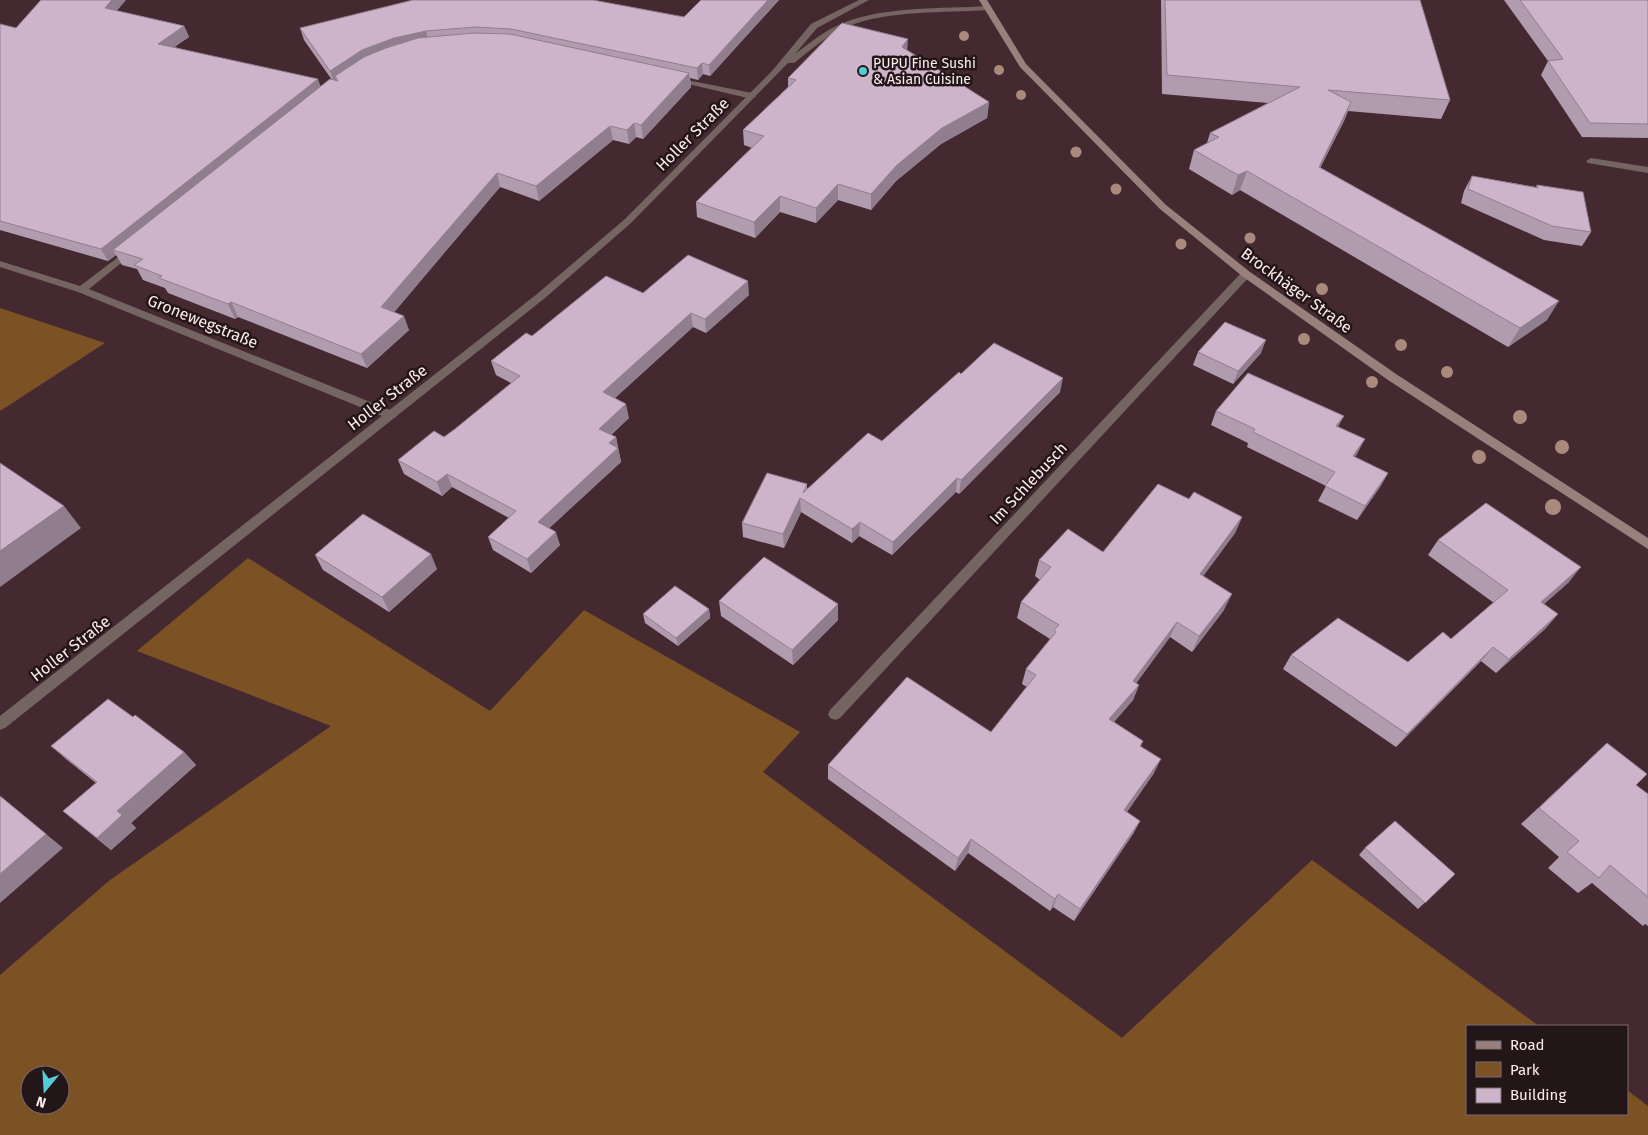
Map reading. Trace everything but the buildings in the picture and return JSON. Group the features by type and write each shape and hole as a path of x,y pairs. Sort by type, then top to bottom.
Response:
{"main road":[{"name":"Brockhäger Straße","path":"985,4 1023,65 1111,157 1163,207 1246,274 1392,378 1648,544"}],"street":[{"name":"Holler Straße","path":"0,724 541,296 628,221 775,73 814,26 864,0"},
{"name":"Holler Straße","path":"775,73 829,33 852,23 879,17 985,4"},
{"path":"666,77 752,96"},
{"path":"1591,161 1648,170"},
{"path":"82,290 141,242"},
{"name":"Gronewegstraße","path":"0,264 82,290 390,415"},
{"name":"Im Schlebusch","path":"835,714 1246,274"}],"green space":[{"path":"0,308 105,343 0,411"},
{"path":"248,558 490,711 584,610 800,732 763,772 1122,1038 1312,860 1538,1025 1466,1025 1466,1115 1628,1115 1628,1091 1648,1106 1648,1135 0,1135 0,975 110,880 331,726 137,651"}],"place":[{"name":"PUPU Fine Sushi & Asian Cuisine","path":"863,71"}]}
